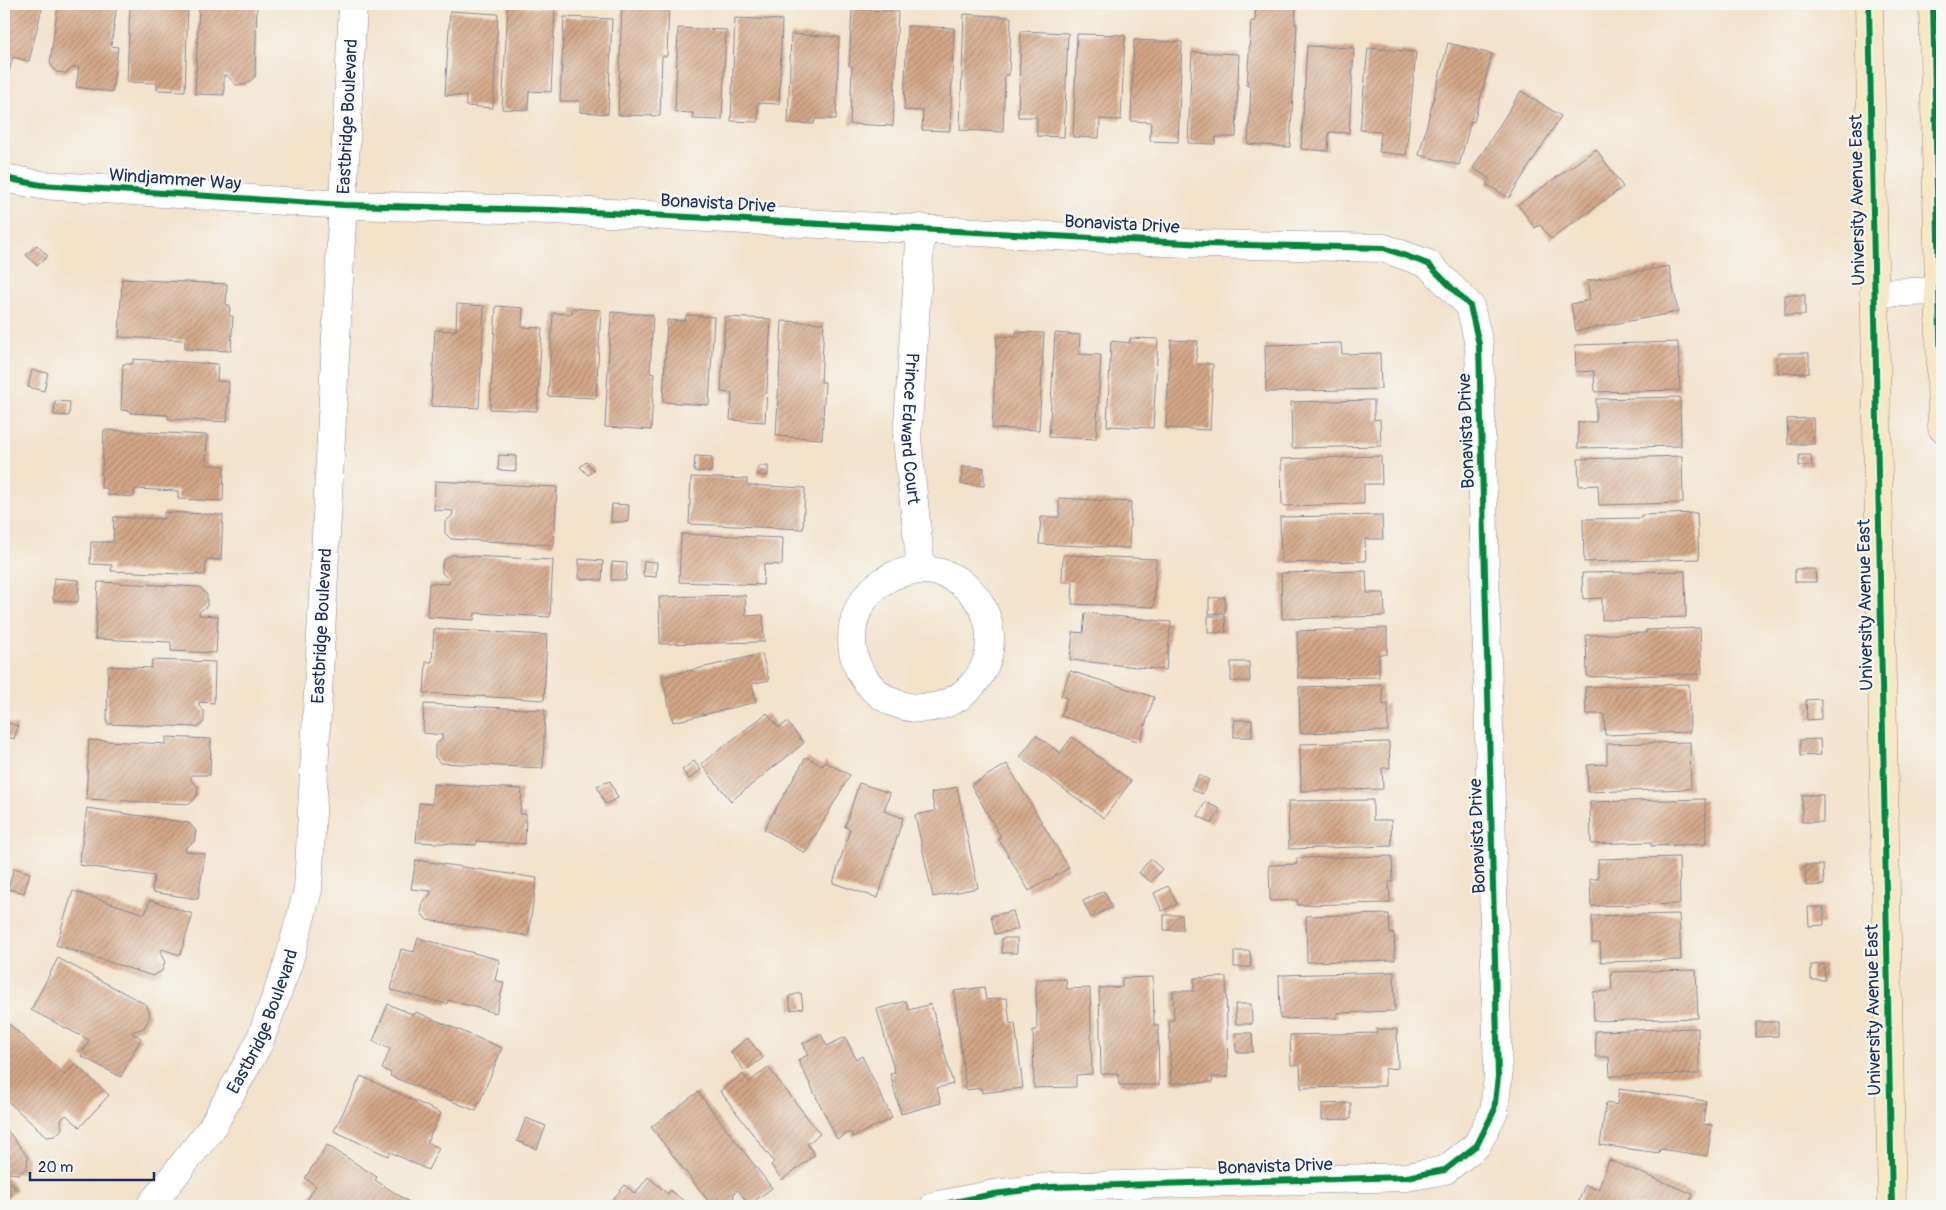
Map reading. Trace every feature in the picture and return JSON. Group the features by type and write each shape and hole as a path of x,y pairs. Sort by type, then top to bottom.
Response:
{"main road":[{"name":"University Avenue East","path":"1868,4 1892,1206"},
{"path":"1933,4 1942,428"}],"street":[{"name":"Eastbridge Boulevard","path":"150,1206 211,1129 259,1043 288,964 308,890 353,4"},
{"name":"Windjammer Way","path":"4,178 41,185 344,205"},
{"name":"Bonavista Drive","path":"344,205 552,210 1205,244 1384,248 1428,264 1470,306 1479,344 1498,1077 1494,1111 1477,1144 1445,1170 1407,1177 1051,1187 994,1194 934,1206"},
{"name":"Prince Edward Court","path":"922,228 907,440 922,568"},
{"path":"1874,292 1940,291"},
{"path":"922,568 939,570 961,581 983,605 991,628 990,653 976,683 958,699 944,705 920,708 900,706 878,694 866,682 855,661 851,635 857,611 876,584 898,573 922,568"}],"building":[{"path":"4,4 43,4 29,61 13,57 9,72 4,71"},
{"path":"58,4 117,4 111,46 118,47 112,92 76,87 79,67 74,67 66,73 56,72 50,63"},
{"path":"130,4 188,4 185,91 157,90 157,83 127,82"},
{"path":"199,4 257,4 255,77 245,85 236,85 227,75 224,75 224,95 195,94"},
{"path":"622,4 669,4 667,56 662,56 660,116 618,115"},
{"path":"1256,4 1296,5 1295,24 1297,24 1290,147 1248,144 1251,86 1247,86 1251,21 1255,22"},
{"path":"508,6 555,9 551,92 529,91 528,110 502,109"},
{"path":"852,10 898,11 893,126 850,124 852,66 849,66"},
{"path":"450,11 498,14 493,108 466,106 466,96 445,95"},
{"path":"964,14 1011,17 1009,75 1005,75 1003,132 960,130"},
{"path":"564,17 612,19 608,114 580,112 580,101 560,101"},
{"path":"735,18 782,20 779,104 758,103 758,122 731,121"},
{"path":"907,26 954,28 950,131 922,130 923,111 904,110"},
{"path":"678,28 726,30 722,120 693,119 693,113 675,112"},
{"path":"1021,31 1068,33 1064,137 1037,136 1037,117 1018,117"},
{"path":"791,34 839,37 836,119 815,119 814,124 788,123"},
{"path":"1077,34 1125,35 1121,120 1100,119 1099,138 1073,137"},
{"path":"1134,40 1182,42 1178,142 1150,141 1151,122 1131,121"},
{"path":"1448,43 1492,54 1474,122 1471,121 1459,165 1419,155"},
{"path":"1307,46 1354,48 1349,133 1329,132 1328,151 1301,149"},
{"path":"1368,48 1416,52 1406,155 1379,152 1381,132 1360,130"},
{"path":"1192,52 1239,54 1236,137 1216,137 1215,144 1188,143"},
{"path":"1521,91 1561,116 1509,198 1486,184 1490,179 1473,168"},
{"path":"1596,149 1623,187 1551,239 1540,225 1535,228 1518,205"},
{"path":"37,245 48,256 37,266 26,255"},
{"path":"1669,266 1678,312 1576,331 1571,304 1590,300 1587,281"},
{"path":"122,279 227,284 226,305 230,305 229,316 233,316 231,351 185,349 185,340 119,337"},
{"path":"1785,295 1805,295 1805,315 1785,315"},
{"path":"457,304 484,306 479,408 431,406 435,330 456,331"},
{"path":"496,306 523,308 522,327 542,328 537,411 490,409"},
{"path":"572,308 601,310 596,398 548,396 553,313 572,314"},
{"path":"611,312 653,315 650,373 654,374 651,430 605,427"},
{"path":"686,315 714,317 709,405 663,402 667,320 685,321"},
{"path":"725,317 771,319 765,422 730,420 732,393 721,392"},
{"path":"782,321 824,323 821,382 825,382 822,439 776,436"},
{"path":"1016,332 1044,333 1039,430 992,428 997,336 1016,337"},
{"path":"1055,333 1080,335 1079,354 1101,355 1096,439 1049,437"},
{"path":"1130,338 1158,339 1153,428 1107,426 1111,341 1130,343"},
{"path":"1171,340 1198,341 1196,364 1213,364 1210,430 1166,428"},
{"path":"1678,342 1680,390 1595,392 1594,371 1576,372 1575,345"},
{"path":"1341,343 1342,354 1380,353 1381,389 1266,392 1265,345"},
{"path":"1777,353 1809,353 1809,373 1778,373"},
{"path":"133,359 218,364 217,381 229,382 227,422 168,419 168,415 130,413 130,411 121,410 123,364 133,364"},
{"path":"32,370 48,373 44,391 28,387"},
{"path":"1680,397 1681,446 1578,448 1578,422 1596,422 1596,399"},
{"path":"1374,400 1374,420 1380,419 1381,446 1292,448 1291,402"},
{"path":"55,401 70,402 69,416 54,415"},
{"path":"1813,418 1814,444 1788,444 1787,419"},
{"path":"104,430 207,435 206,465 224,466 223,501 178,499 178,491 135,489 134,497 107,495 107,488 101,488"},
{"path":"499,455 516,456 516,471 498,470"},
{"path":"1799,455 1811,455 1812,466 1799,466"},
{"path":"695,456 712,457 711,472 694,471"},
{"path":"1381,456 1382,484 1364,484 1364,504 1282,506 1281,459"},
{"path":"1682,456 1683,503 1599,505 1598,485 1579,486 1578,459"},
{"path":"586,462 594,470 588,475 580,467"},
{"path":"758,466 768,466 768,476 757,475"},
{"path":"962,466 984,468 984,486 961,484"},
{"path":"691,477 747,479 747,485 805,488 803,529 689,524"},
{"path":"435,481 557,487 554,545 451,539 445,533 445,522 452,516 453,511 434,510"},
{"path":"1059,498 1131,502 1129,548 1039,544 1041,517 1059,517"},
{"path":"612,504 629,505 628,522 611,522"},
{"path":"164,512 223,515 221,560 206,559 205,575 111,571 112,565 90,564 91,542 113,542 114,517 164,519"},
{"path":"1697,513 1699,559 1584,562 1583,519 1641,518 1641,515"},
{"path":"1382,515 1383,539 1365,539 1366,561 1281,563 1280,517"},
{"path":"681,534 783,538 782,565 764,564 763,585 679,582"},
{"path":"451,555 553,560 550,617 475,613 474,620 427,617 429,583 449,584 449,580 442,573 442,562"},
{"path":"1063,555 1156,559 1154,607 1072,604 1073,582 1062,582"},
{"path":"579,559 603,561 602,580 579,579"},
{"path":"644,561 657,562 656,577 643,576"},
{"path":"612,562 627,563 626,580 611,580"},
{"path":"1795,569 1815,569 1816,582 1795,582"},
{"path":"1366,571 1367,593 1384,593 1385,616 1282,619 1281,573"},
{"path":"1685,571 1686,617 1602,620 1602,598 1583,599 1582,573"},
{"path":"54,578 79,580 78,602 53,600"},
{"path":"98,582 200,587 207,595 207,606 199,612 199,615 218,616 216,653 171,651 171,642 95,639"},
{"path":"745,595 746,616 763,615 764,642 660,644 659,597"},
{"path":"1225,597 1225,613 1209,614 1209,598"},
{"path":"1085,613 1171,622 1166,670 1070,660 1073,632 1083,633"},
{"path":"1208,616 1225,616 1226,632 1208,633"},
{"path":"1387,628 1387,654 1379,654 1379,677 1298,678 1297,631"},
{"path":"1700,628 1702,674 1587,677 1586,635 1646,633 1646,630"},
{"path":"434,629 547,635 544,700 424,693 426,662 432,662"},
{"path":"762,654 769,680 752,684 756,702 673,722 662,677"},
{"path":"152,660 215,662 214,703 199,702 199,706 204,711 204,722 198,727 107,724 108,666 151,668"},
{"path":"1231,662 1249,662 1250,681 1231,681"},
{"path":"1070,671 1154,697 1140,742 1061,716 1067,698 1061,696"},
{"path":"1689,684 1690,732 1605,735 1604,714 1586,714 1585,687"},
{"path":"1382,685 1383,705 1388,704 1388,731 1300,733 1299,687"},
{"path":"1821,699 1821,719 1807,720 1806,700"},
{"path":"424,704 545,710 543,768 440,763 435,757 435,745 442,739 442,735 423,733"},
{"path":"767,713 779,728 787,722 804,743 731,801 701,764"},
{"path":"1234,720 1252,720 1252,737 1234,737"},
{"path":"4,722 18,726 14,739 4,736"},
{"path":"1036,735 1060,753 1072,737 1131,781 1104,818 1020,757"},
{"path":"166,737 211,739 210,775 191,775 191,780 198,787 197,796 190,804 86,799 89,740 166,744"},
{"path":"1820,739 1821,755 1800,756 1800,740"},
{"path":"1389,742 1390,768 1382,768 1383,789 1301,791 1300,744"},
{"path":"1690,742 1691,789 1588,792 1587,765 1607,764 1607,744"},
{"path":"806,757 823,766 825,762 850,775 805,853 764,829"},
{"path":"694,761 701,770 689,779 682,770"},
{"path":"1007,764 1069,868 1029,891 998,838 1001,837 971,785"},
{"path":"1199,775 1209,780 1202,794 1192,789"},
{"path":"610,781 618,798 605,804 597,786"},
{"path":"859,783 890,793 884,811 903,818 878,898 833,883 850,829 845,827"},
{"path":"433,784 522,789 520,814 526,814 525,844 477,841 476,845 416,842 419,803 432,804"},
{"path":"957,787 978,888 933,897 915,815 935,811 931,793"},
{"path":"1802,795 1823,795 1823,822 1802,822"},
{"path":"1705,799 1706,844 1651,846 1651,842 1591,844 1590,802"},
{"path":"1373,800 1373,820 1391,820 1392,846 1289,849 1288,801"},
{"path":"1205,802 1220,809 1212,823 1198,816"},
{"path":"87,808 189,823 196,831 194,842 186,847 185,851 205,854 198,899 152,892 154,876 79,865"},
{"path":"1392,856 1393,882 1389,882 1390,903 1298,905 1297,900 1270,901 1269,865 1297,864 1297,858"},
{"path":"1679,857 1680,904 1591,906 1590,879 1598,879 1598,859"},
{"path":"1150,859 1162,869 1151,882 1139,873"},
{"path":"416,860 537,878 528,936 427,920 421,913 423,902 430,895 431,891 411,889"},
{"path":"1805,865 1823,865 1824,885 1806,886"},
{"path":"14,868 30,873 24,893 8,889"},
{"path":"1168,886 1177,904 1162,911 1154,893"},
{"path":"73,891 145,914 150,900 193,914 180,955 162,949 160,953 165,962 162,971 153,976 56,945"},
{"path":"1104,891 1112,907 1091,918 1083,901"},
{"path":"1808,907 1824,907 1824,925 1809,926"},
{"path":"1013,911 1018,929 995,934 991,916"},
{"path":"1389,914 1390,934 1394,933 1395,960 1307,962 1306,916"},
{"path":"1679,914 1681,960 1601,962 1600,943 1592,943 1592,916"},
{"path":"1164,915 1182,915 1183,930 1164,930"},
{"path":"418,938 500,960 495,980 504,983 496,1013 448,1000 447,1004 391,990 401,949 414,952"},
{"path":"1002,938 1017,938 1017,953 1002,953"},
{"path":"1234,951 1250,951 1251,967 1234,967"},
{"path":"58,958 147,1005 150,1016 144,1028 132,1033 141,1038 121,1077 81,1056 89,1040 31,1010"},
{"path":"1824,964 1825,980 1811,980 1811,965"},
{"path":"1696,970 1698,1018 1594,1021 1593,992 1612,991 1611,972"},
{"path":"1394,972 1395,1011 1337,1013 1337,1018 1280,1019 1279,975"},
{"path":"1153,977 1154,1025 1158,1025 1159,1085 1119,1085 1118,1073 1101,1074 1099,988 1122,987 1122,978"},
{"path":"1226,977 1228,1077 1212,1077 1213,1082 1171,1083 1169,1020 1174,1020 1173,991 1194,991 1194,978"},
{"path":"1066,979 1067,989 1090,988 1092,1074 1076,1075 1076,1087 1034,1088 1033,1030 1037,1030 1036,980"},
{"path":"984,987 986,1000 1007,998 1010,1024 1015,1023 1023,1088 982,1093 981,1088 966,1090 954,991"},
{"path":"801,993 803,1008 791,1010 789,996"},
{"path":"906,1001 909,1010 931,1004 953,1084 937,1088 941,1103 901,1114 890,1074 895,1073 877,1009"},
{"path":"388,1004 414,1015 416,1012 502,1048 476,1111 390,1076 391,1073 382,1069 390,1049 373,1041"},
{"path":"1235,1004 1251,1004 1252,1024 1236,1024"},
{"path":"1756,1022 1778,1022 1778,1036 1756,1037"},
{"path":"9,1024 65,1075 75,1064 109,1095 80,1127 66,1115 61,1120 62,1129 55,1136 47,1137 4,1098 4,1029"},
{"path":"1698,1028 1699,1074 1610,1076 1609,1057 1596,1057 1595,1031"},
{"path":"1376,1029 1397,1029 1398,1068 1385,1069 1385,1086 1301,1088 1300,1065 1291,1065 1290,1035 1377,1033"},
{"path":"1235,1033 1252,1033 1253,1052 1236,1052"},
{"path":"821,1034 827,1046 845,1037 856,1059 862,1056 892,1118 853,1137 851,1132 837,1139 798,1060 808,1055 803,1043"},
{"path":"748,1038 763,1058 745,1071 730,1052"},
{"path":"768,1067 820,1134 807,1144 815,1155 782,1180 771,1165 774,1162 720,1091 743,1074 749,1082"},
{"path":"361,1076 441,1113 427,1142 439,1148 428,1170 390,1152 388,1156 334,1131"},
{"path":"1619,1089 1706,1101 1703,1124 1712,1125 1707,1156 1660,1149 1659,1153 1600,1145 1606,1103 1617,1105"},
{"path":"698,1092 772,1188 749,1205 738,1190 734,1193 733,1203 729,1206 712,1206 651,1127"},
{"path":"1351,1103 1351,1119 1322,1120 1322,1104"},
{"path":"526,1118 546,1126 537,1149 517,1141"},
{"path":"4,1126 28,1157 27,1168 19,1174 8,1173 5,1175 17,1190 4,1201"},
{"path":"327,1145 377,1177 375,1180 415,1206 317,1206 307,1200 316,1186 305,1178"},
{"path":"1609,1160 1693,1194 1688,1206 1577,1206 1585,1185 1598,1190"},
{"path":"648,1177 668,1194 670,1190 690,1206 607,1206 625,1185 635,1194"}],"cycle path":[{"path":"1869,4 1892,1206"},
{"path":"1933,4 1942,428"},
{"path":"4,178 41,185 344,205 552,210 1205,244 1384,248 1428,264 1470,306 1479,344 1498,1077 1494,1111 1477,1145 1445,1170 1407,1177 1051,1187 994,1194 934,1206"}]}
